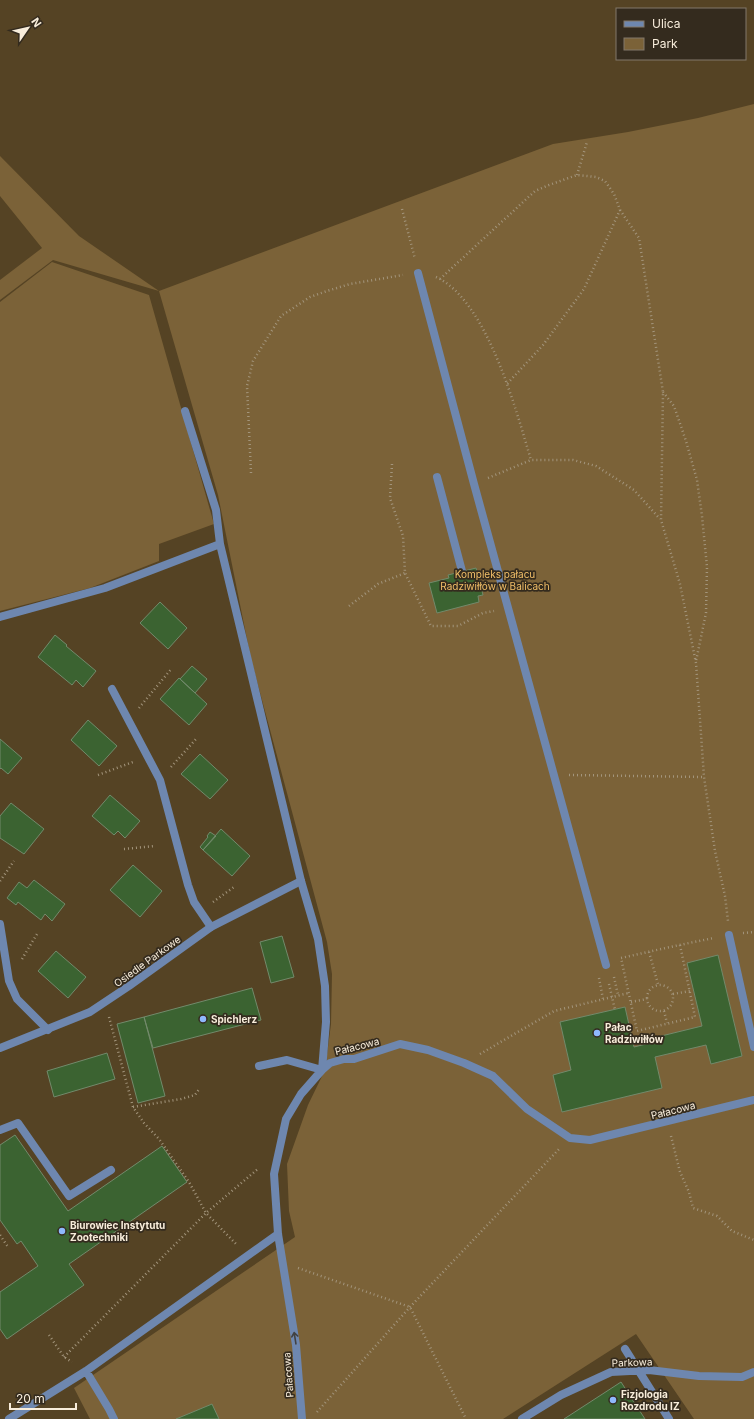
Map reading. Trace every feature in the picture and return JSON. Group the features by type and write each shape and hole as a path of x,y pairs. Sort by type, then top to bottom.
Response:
{"street":[{"path":"418,273 474,484 606,965"},
{"path":"185,411 216,510 220,544 301,881 318,939 325,986 326,1022 322,1070 287,1060 259,1066"},
{"path":"437,478 462,571"},
{"path":"0,617 105,588 220,544"},
{"path":"112,690 160,780 188,885 194,902 211,927"},
{"name":"Osiedle Parkowe","path":"0,1048 90,1012 105,1003 211,927 301,881"},
{"path":"0,924 9,981 17,1000 48,1030"},
{"path":"729,935 754,1047"},
{"name":"Pałacowa","path":"302,1419 296,1345 278,1234 274,1174 286,1119 301,1094 330,1063 344,1059 354,1059 400,1044 428,1050 464,1063 492,1076 527,1109 570,1138 590,1140 754,1100"},
{"path":"0,1130 18,1123 69,1196 111,1170"},
{"path":"9,1419 86,1370 278,1234"},
{"path":"625,1349 669,1419"},
{"path":"86,1370 114,1419"},
{"name":"Parkowa","path":"522,1419 561,1395 611,1372 649,1370 699,1376 742,1377 754,1372"}],"path":[{"path":"577,175 587,142"},
{"path":"440,279 535,192 577,175 596,177 605,181 614,194 620,210 639,238 663,392 661,520 680,584 696,663 704,777 716,852 725,896"},
{"path":"402,209 418,273"},
{"path":"507,384 544,345 584,289 620,210"},
{"path":"251,473 247,386 253,361 281,316 310,297 327,291 350,284 418,273 440,279 456,292 478,322 495,354 507,384 531,460"},
{"path":"663,392 674,406 686,441 697,480 702,516 707,567 706,613 696,663"},
{"path":"474,484 531,460 573,460 596,466 634,490 661,520"},
{"path":"392,464 390,498 403,536 406,572 431,626 458,626 483,612"},
{"path":"349,606 378,584 406,572"},
{"path":"128,720 172,668"},
{"path":"160,780 196,739"},
{"path":"98,775 148,756"},
{"path":"554,775 704,777"},
{"path":"124,849 155,846"},
{"path":"0,881 14,861"},
{"path":"199,911 234,887"},
{"path":"9,981 37,934"},
{"path":"680,945 695,1017 637,1031 621,958 649,952 680,945"},
{"path":"649,952 658,984"},
{"path":"609,984 615,1010"},
{"path":"658,984 662,984 669,988 673,994 674,998 671,1005 664,1010 655,1010 648,1004 647,999 650,989 658,984"},
{"path":"673,994 690,991"},
{"path":"464,1063 554,1010 629,993"},
{"path":"631,1002 647,999"},
{"path":"105,1003 133,1107 144,1123 160,1139 189,1182 206,1213 230,1237"},
{"path":"664,1010 667,1024"},
{"path":"133,1107 181,1099 195,1094 200,1088"},
{"path":"668,1122 680,1172 694,1208 718,1216 732,1231 754,1240"},
{"path":"316,1413 410,1307 570,1138"},
{"path":"64,1357 206,1213 259,1167"},
{"path":"0,1235 8,1247"},
{"path":"283,1263 410,1307 466,1419"},
{"path":"49,1335 64,1357 86,1370"}],"green space":[{"name":"Kompleks pałacu Radziwiłłów w Balicach","path":"754,104 754,1419 694,1419 636,1334 503,1419 90,1419 74,1388 295,1237 289,1211 287,1164 308,1105 325,1070 331,1024 332,974 327,942 251,659 218,495 159,291 553,144 628,132 698,118"},
{"path":"0,156 79,236 159,291 53,260 0,300 0,280 42,248 0,196"},
{"path":"52,262 149,295 214,524 159,544 159,561 90,588 0,611 0,302"}],"building":[{"path":"476,568 483,595 478,596 479,602 437,613 429,583 449,578 448,575"},
{"path":"160,602 187,628 168,649 140,623"},
{"path":"55,635 96,671 83,687 76,680 72,685 38,657"},
{"path":"192,666 207,679 195,693 180,679"},
{"path":"179,678 207,704 189,725 160,699"},
{"path":"88,720 117,746 99,766 71,740"},
{"path":"0,739 22,758 8,774 1,768 0,769"},
{"path":"200,754 228,780 210,799 181,774"},
{"path":"110,795 140,821 125,838 118,831 114,835 92,816"},
{"path":"11,803 44,829 24,854 0,838 0,816"},
{"path":"221,829 250,856 232,876 203,850"},
{"path":"210,832 216,836 203,850 200,847"},
{"path":"133,865 162,891 140,917 110,890"},
{"path":"34,880 65,904 52,921 45,914 41,920 18,902 16,905 7,898 19,882 27,888"},
{"path":"282,936 294,977 271,983 260,942"},
{"path":"56,951 86,977 68,998 38,971"},
{"name":"Pałac Radziwiłłów","path":"718,955 742,1056 711,1064 706,1045 655,1057 662,1088 562,1112 553,1075 571,1070 560,1022 625,1007 634,1047 650,1043 649,1039 702,1026 687,963"},
{"name":"Spichlerz","path":"252,988 261,1020 153,1048 144,1017"},
{"path":"144,1017 165,1096 138,1103 117,1024"},
{"path":"107,1053 115,1079 54,1097 47,1071"},
{"name":"Biurowiec Instytutu Zootechniki","path":"15,1135 68,1211 162,1146 187,1182 69,1264 84,1285 7,1339 0,1329 0,1292 38,1266 21,1241 17,1244 0,1220 0,1145"},
{"name":"Fizjologia Rozdrodu IZ","path":"621,1382 645,1419 564,1419"},
{"path":"212,1404 219,1419 176,1419"}],"place":[{"name":"Spichlerz","path":"203,1019"},
{"name":"Pałac Radziwiłłów","path":"597,1033"},
{"name":"Biurowiec Instytutu Zootechniki","path":"62,1231"},
{"name":"Fizjologia Rozdrodu IZ","path":"613,1400"}]}
